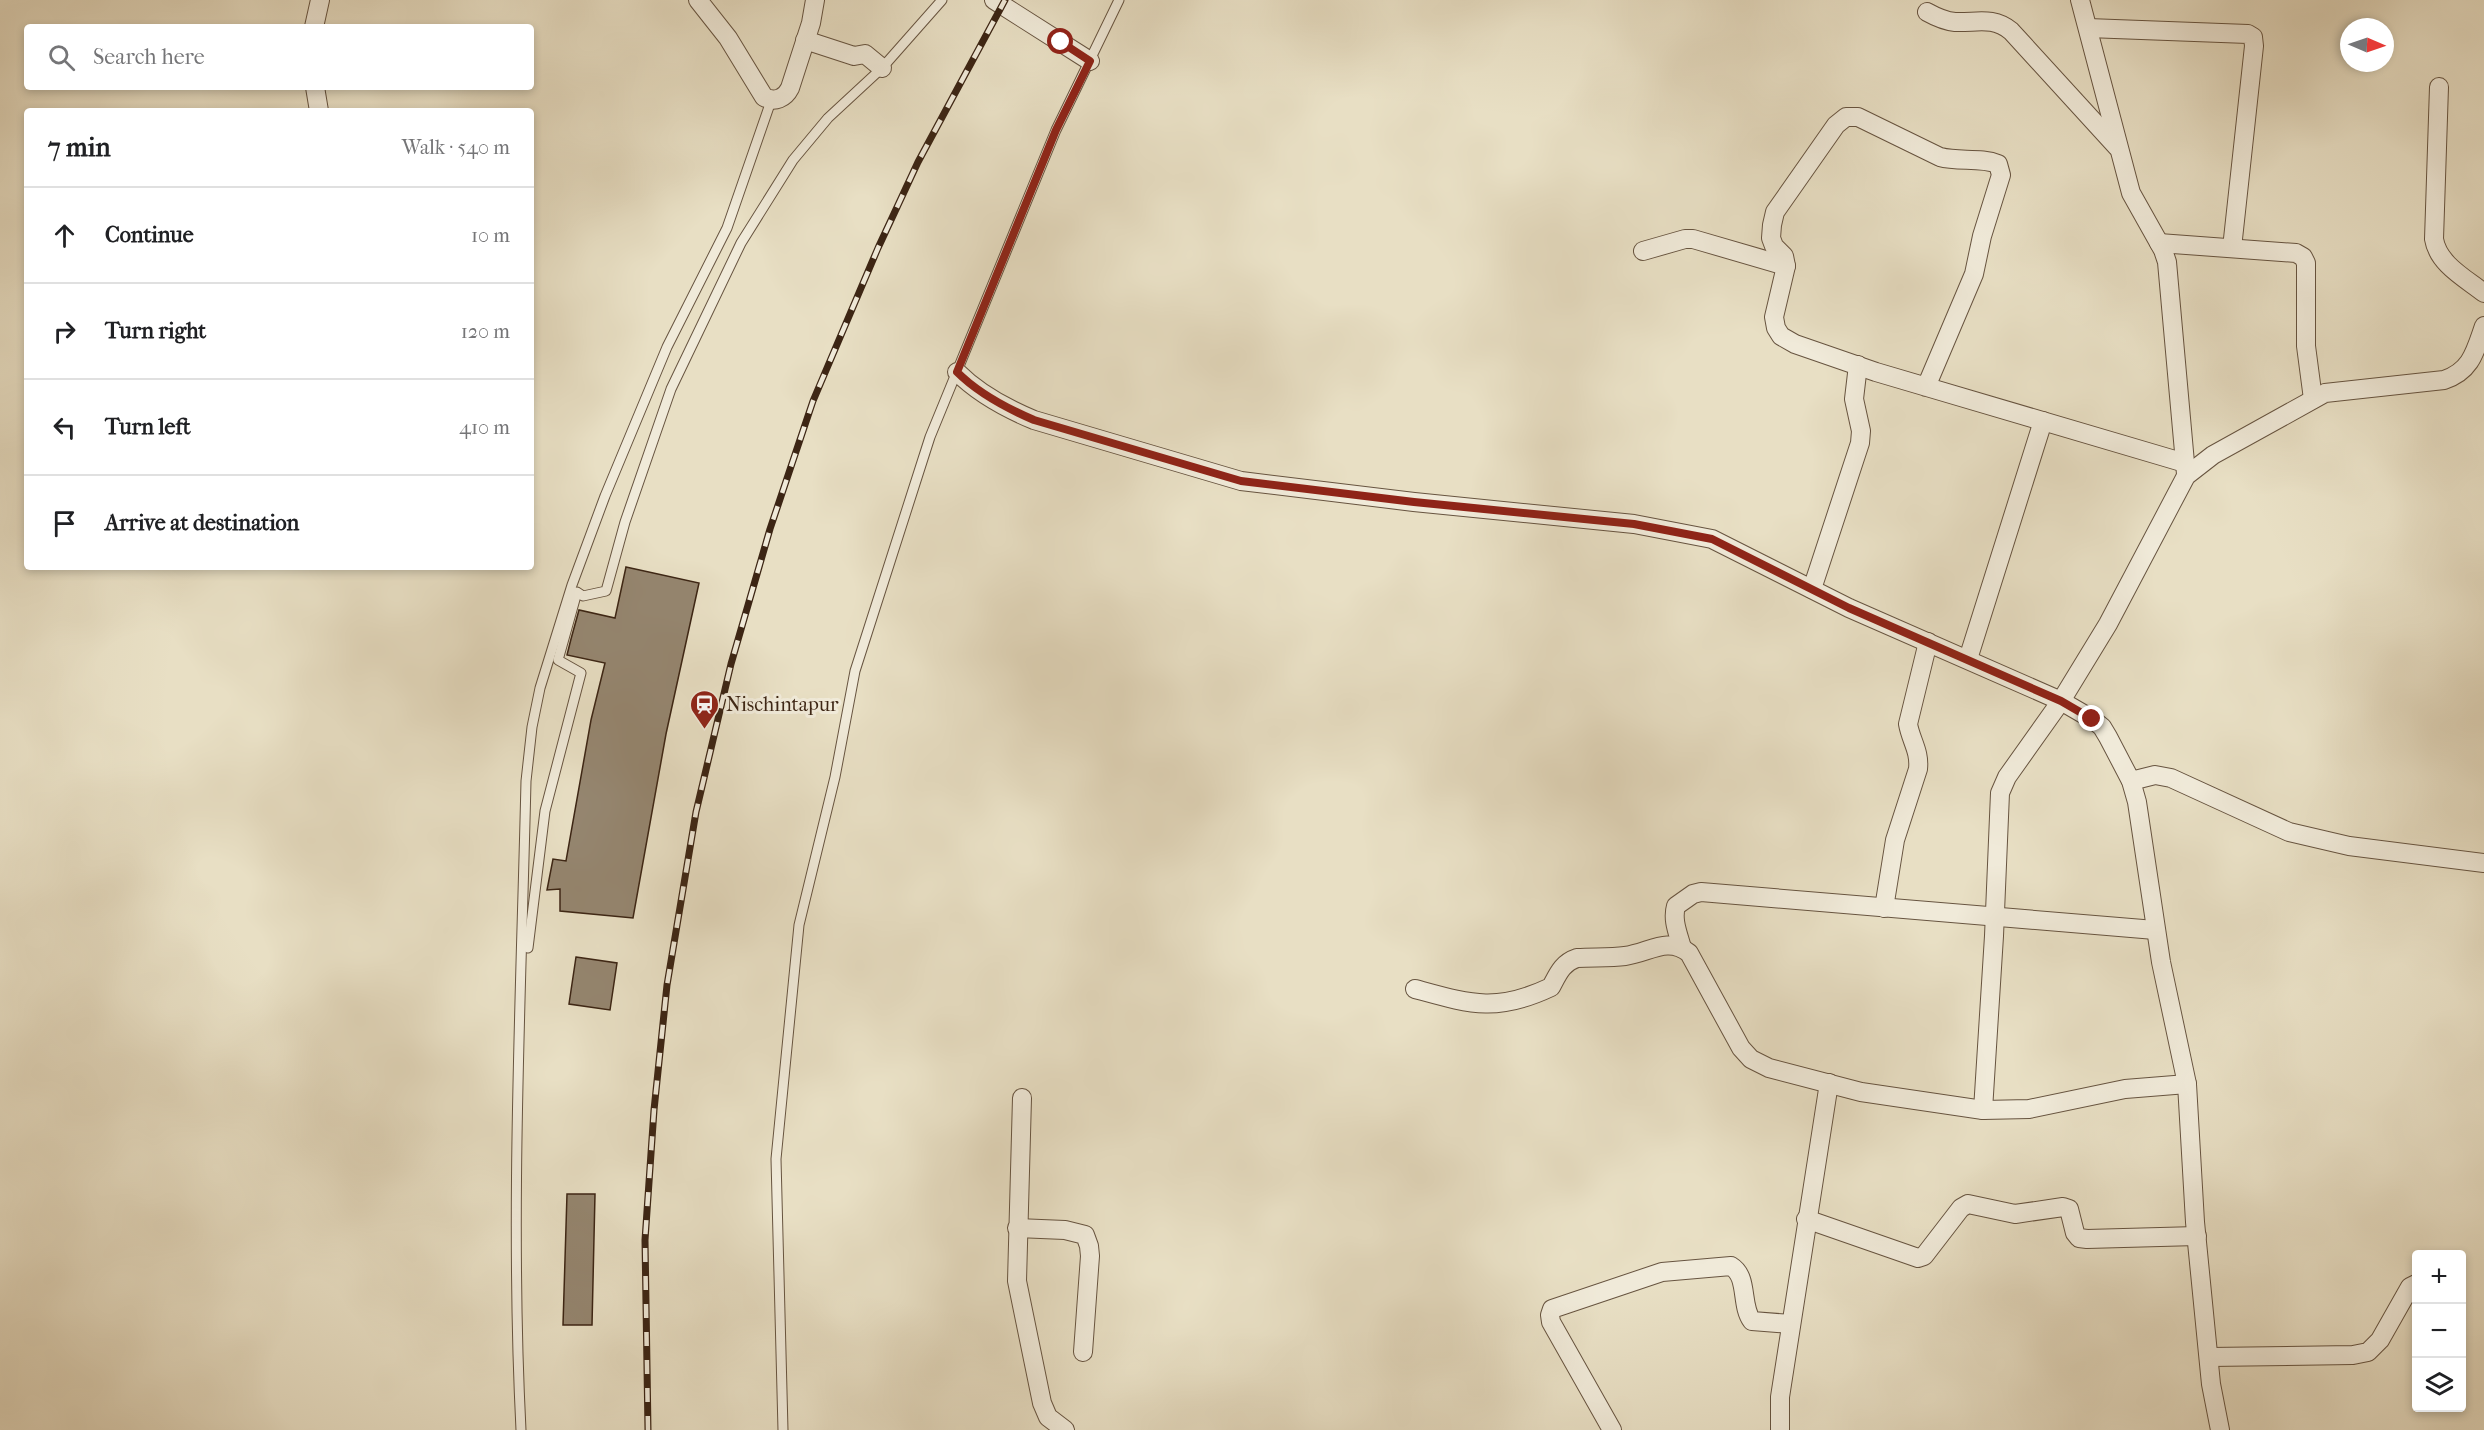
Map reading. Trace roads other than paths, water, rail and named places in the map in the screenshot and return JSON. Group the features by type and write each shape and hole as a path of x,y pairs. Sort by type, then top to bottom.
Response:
{"street":[{"path":"315,24 321,0"},
{"path":"698,0 728,38 764,97 771,101 787,93 805,40 815,0"},
{"path":"994,0 1090,61"},
{"path":"1983,1110 2000,793 2007,777 2061,701 2108,624 2185,470 2167,262 2159,243 2135,203 2080,0"},
{"path":"1927,12 1953,22 1989,20 2001,23 2011,31 2120,150"},
{"path":"2088,28 2248,34 2253,37 2254,46 2232,248"},
{"path":"805,40 854,56 865,54 882,68"},
{"path":"2439,87 2434,239 2436,251 2442,260 2484,293"},
{"path":"316,90 318,108"},
{"path":"1926,387 1974,274 1985,224 2001,175 1998,164 1991,161 1953,161 1940,157 1858,117 1846,117 1836,125 1775,212 1771,238 1774,246 1784,256 1786,266 1774,317 1776,328 1781,336 1795,344 1858,365 1926,387 2043,421 2185,470 2325,393 2444,380 2457,375 2474,355 2484,326"},
{"path":"1643,251 1685,239 1693,239 1786,266"},
{"path":"2159,243 2296,254 2303,257 2306,263 2306,346 2313,399"},
{"path":"1812,589 1860,443 1861,431 1854,399 1858,365"},
{"path":"957,372 973,388 1004,407 1034,420 1241,481 1376,498 1634,524 1712,539 1849,608 2061,701 2102,727 2131,781 2137,802 2156,930 2187,1084 2197,1236 2209,1357 2220,1430"},
{"path":"1968,659 2043,421"},
{"path":"1884,908 1895,840 1918,769 1917,747 1908,724 1928,642"},
{"path":"2131,781 2155,775 2172,778 2296,834 2349,846 2484,863"},
{"path":"1682,948 1673,914 1676,906 1693,894 1701,892 2156,930"},
{"path":"1415,989 1468,1004 1503,1003 1551,987 1561,968 1577,958 1629,956 1663,945 1673,945 1689,952 1741,1048 1751,1059 1768,1068 1881,1095 1983,1110 2029,1109 2125,1089 2187,1084"},
{"path":"1780,1430 1780,1397 1829,1083"},
{"path":"1022,1098 1017,1281 1042,1403 1048,1417 1058,1428"},
{"path":"1806,1219 1918,1258 1924,1256 1961,1208 1968,1203 2015,1214 2063,1207 2069,1209 2075,1233 2079,1238 2197,1236"},
{"path":"1017,1228 1065,1230 1085,1235 1090,1256 1083,1352"},
{"path":"1612,1430 1551,1322 1552,1309 1662,1272 1731,1266 1740,1277 1747,1314 1752,1321 1791,1324"},
{"path":"2209,1357 2353,1355 2368,1352 2380,1340 2412,1286"}],"lane":[{"path":"521,1001 545,812 581,673 558,660 577,592 584,596 606,591 625,522 671,389 741,243 794,160 828,118 882,68 942,0"},
{"path":"783,1430 776,1159 799,925 836,777 855,671 930,437 1056,130 1119,0"},
{"path":"521,1430 518,1321 521,1001 526,781 532,727 540,688 572,585 605,496 667,347 727,228 740,197 771,101"}],"railway":[{"path":"648,1430 645,1240 654,1110 667,985 696,812 731,664 770,529 813,401 878,248 918,162 1005,0"}],"place":[{"name":"Nischintapur","path":"705,730"}]}
